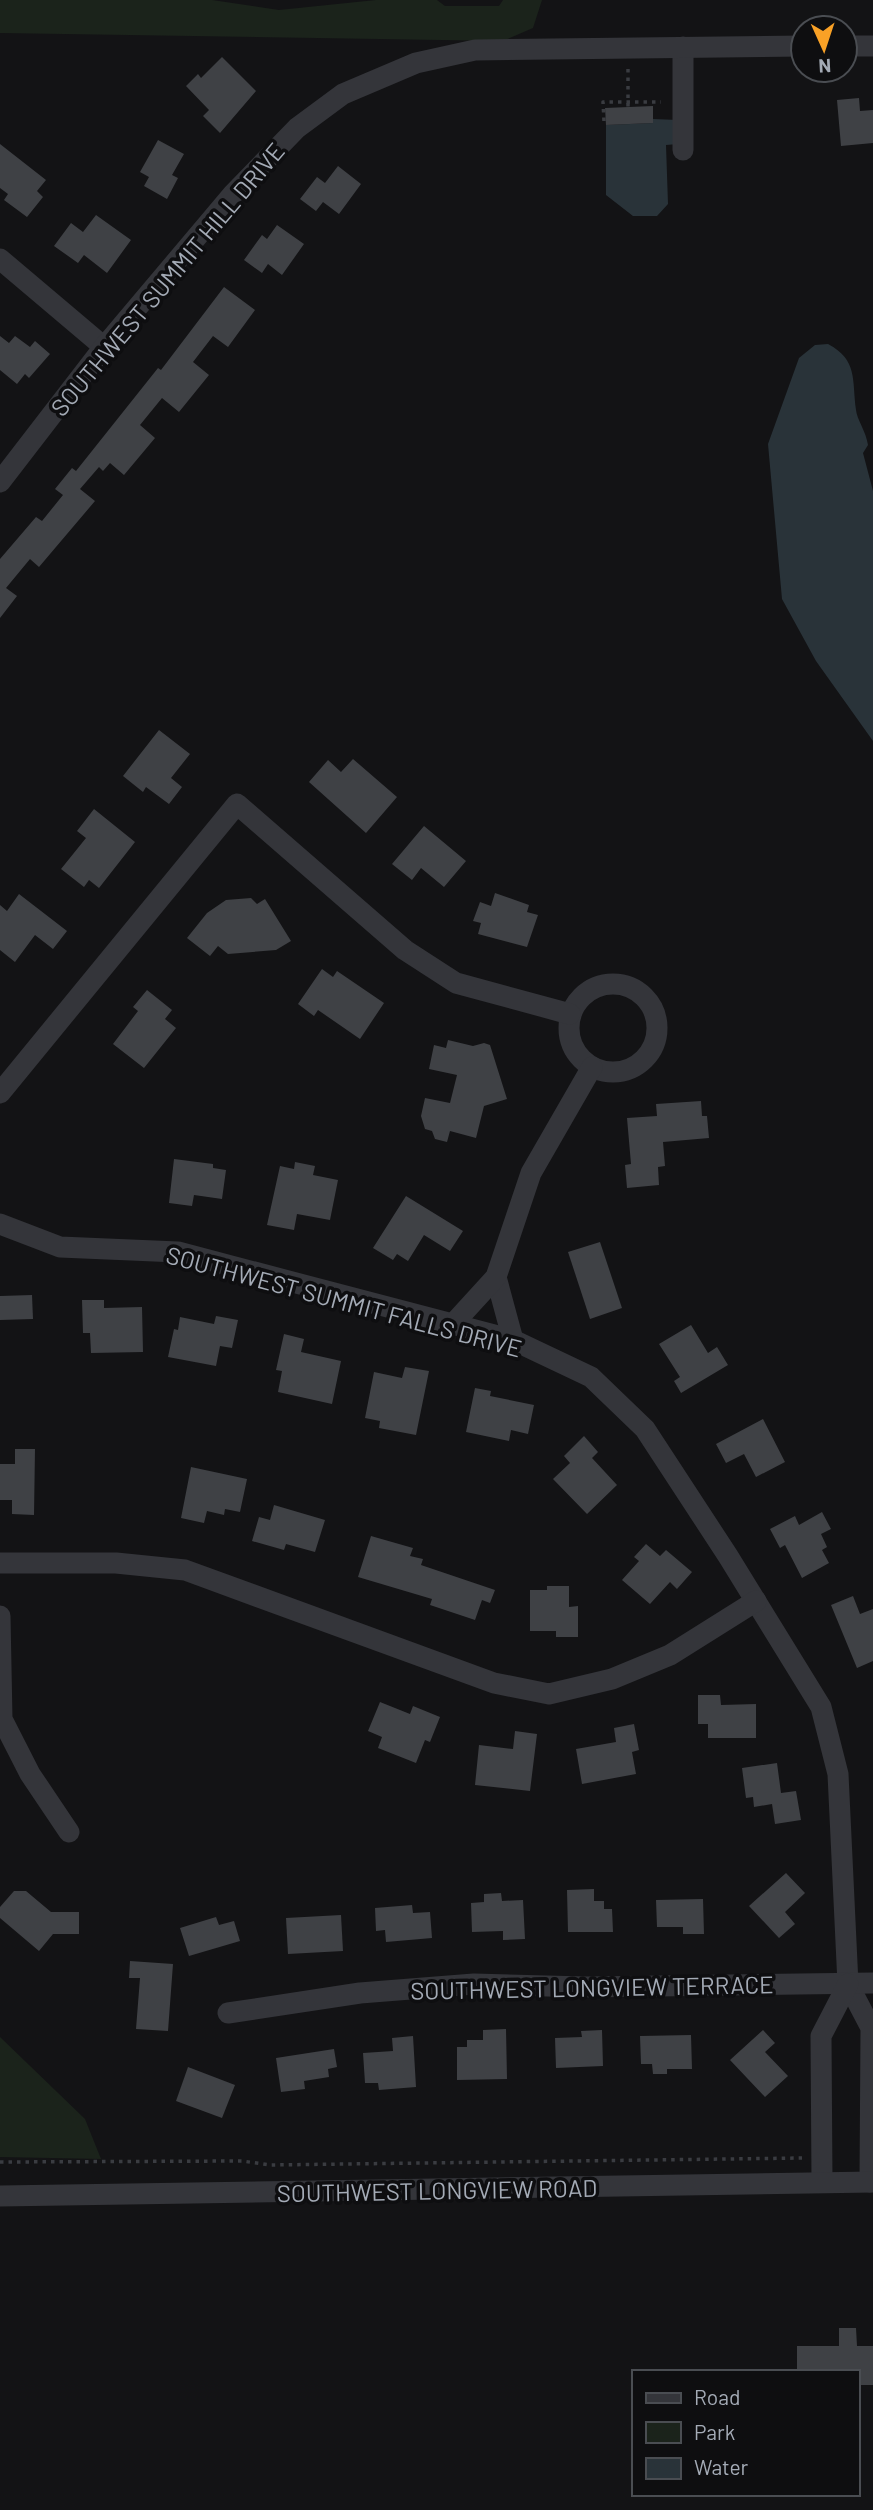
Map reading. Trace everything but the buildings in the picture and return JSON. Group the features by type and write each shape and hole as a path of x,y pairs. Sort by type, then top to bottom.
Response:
{"street":[{"path":"683,47 683,150"},
{"name":"SOUTHWEST SUMMIT HILL DRIVE","path":"0,482 104,346 233,194 297,128 343,94 416,63 475,50 789,47"},
{"path":"0,259 104,346"},
{"path":"0,1093 237,804 405,950 456,983 570,1014"},
{"path":"615,983 642,994 657,1018 658,1032 646,1059 620,1072 606,1072 583,1062 571,1045 570,1014 582,996 601,985 615,983"},
{"path":"453,1324 496,1277 531,1173 592,1067"},
{"name":"SOUTHWEST SUMMIT FALLS DRIVE","path":"0,1224 60,1247 178,1252 513,1340 591,1377 645,1429 821,1707 838,1774 848,1984 871,2028 872,2182"},
{"path":"496,1277 513,1340"},
{"path":"0,1563 116,1563 185,1570 494,1683 549,1694 612,1679 670,1655 756,1601"},
{"path":"0,1616 2,1719 30,1774 69,1832"},
{"name":"SOUTHWEST LONGVIEW TERRACE","path":"228,2013 360,1993 474,1984 586,1987 873,1983"},
{"path":"822,2181 821,2036 848,1984"},
{"name":"SOUTHWEST LONGVIEW ROAD","path":"0,2196 872,2182"}],"path":[{"path":"628,69 628,104"},
{"path":"604,121 603,102 662,102"},
{"path":"0,2162 242,2161 284,2165 822,2158"}],"green space":[{"path":"0,0 212,0 279,10 376,0 437,0 445,6 499,6 503,0 542,0 533,28 503,41 0,33"},
{"path":"0,2037 85,2119 101,2159 0,2157"}],"water":[{"path":"653,119 678,120 678,144 666,145 668,204 657,216 633,216 606,195 606,125 653,123"},
{"path":"828,344 838,350 849,364 857,414 868,445 863,453 873,491 873,741 816,661 782,599 768,444 799,358 815,345"}]}
